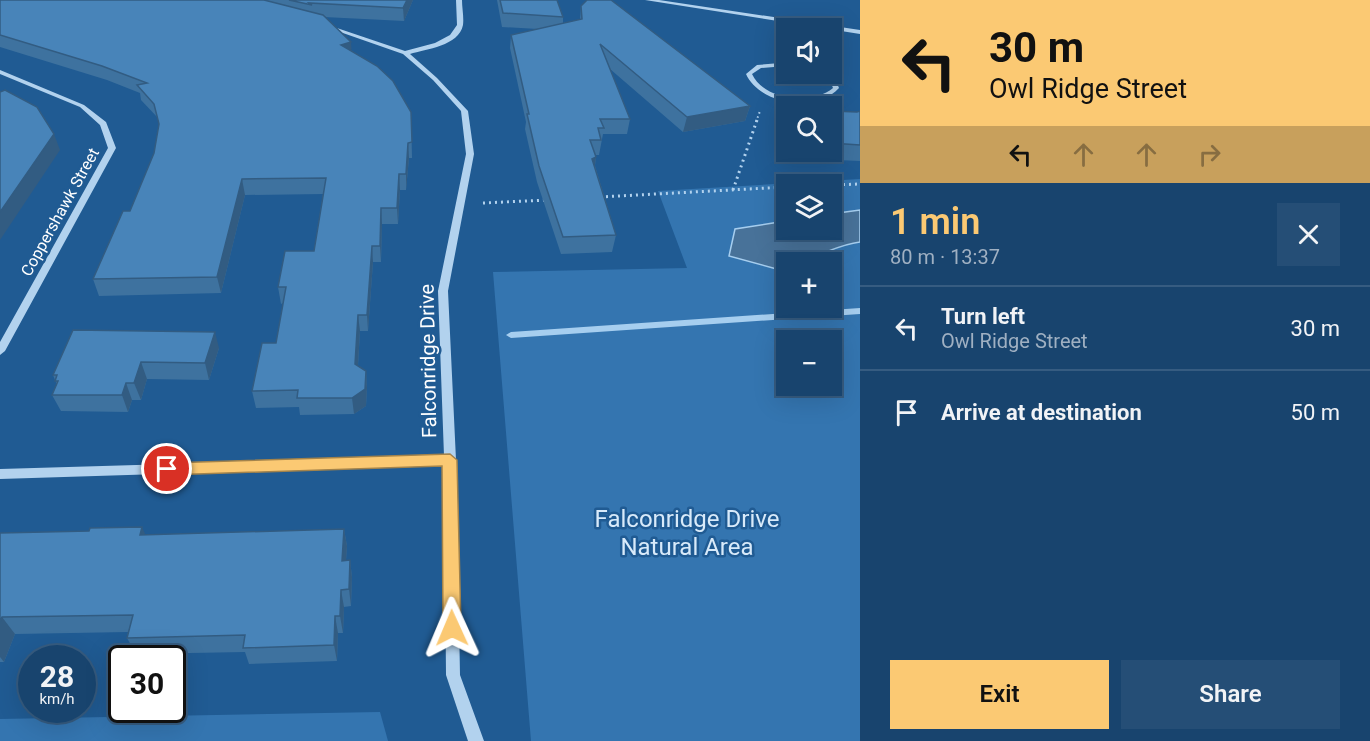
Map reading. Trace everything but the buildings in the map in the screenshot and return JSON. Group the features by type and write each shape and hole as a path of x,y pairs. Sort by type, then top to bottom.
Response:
{"street":[{"path":"405,53 449,39 457,33 460,25 459,0"},
{"path":"648,0 776,23"},
{"name":"Falconridge Drive","path":"310,22 344,30 405,53 435,79 464,111 470,154 443,291 450,460 453,675 476,741"},
{"path":"842,30 860,32"},
{"path":"776,64 759,66 749,74 750,80 756,87 766,93 803,100 825,98 836,88 835,84"},
{"name":"Coppershawk Street","path":"0,72 82,106 103,124 112,148 0,351"},
{"path":"0,474 450,460"}],"path":[{"path":"733,189 766,93"},
{"path":"842,185 860,184"},
{"path":"592,197 776,187"},
{"path":"461,204 556,199"}],"green space":[{"name":"Falconridge Drive Natural Area","path":"860,179 860,741 531,741 493,272 687,268 658,191 776,184 776,240 842,240 842,180"},
{"path":"380,712 388,741 0,741 0,719 18,719 18,723 96,723 96,717 108,717 108,723 186,723 186,716"}],"shaded area":[{"path":"860,210 860,242 824,252 776,252 776,269 729,256 735,229 776,223 776,240 842,240 842,212"}],"waterway":[{"path":"511,335 860,311"}],"route":[{"path":"167,469 450,460 452,628"}]}
